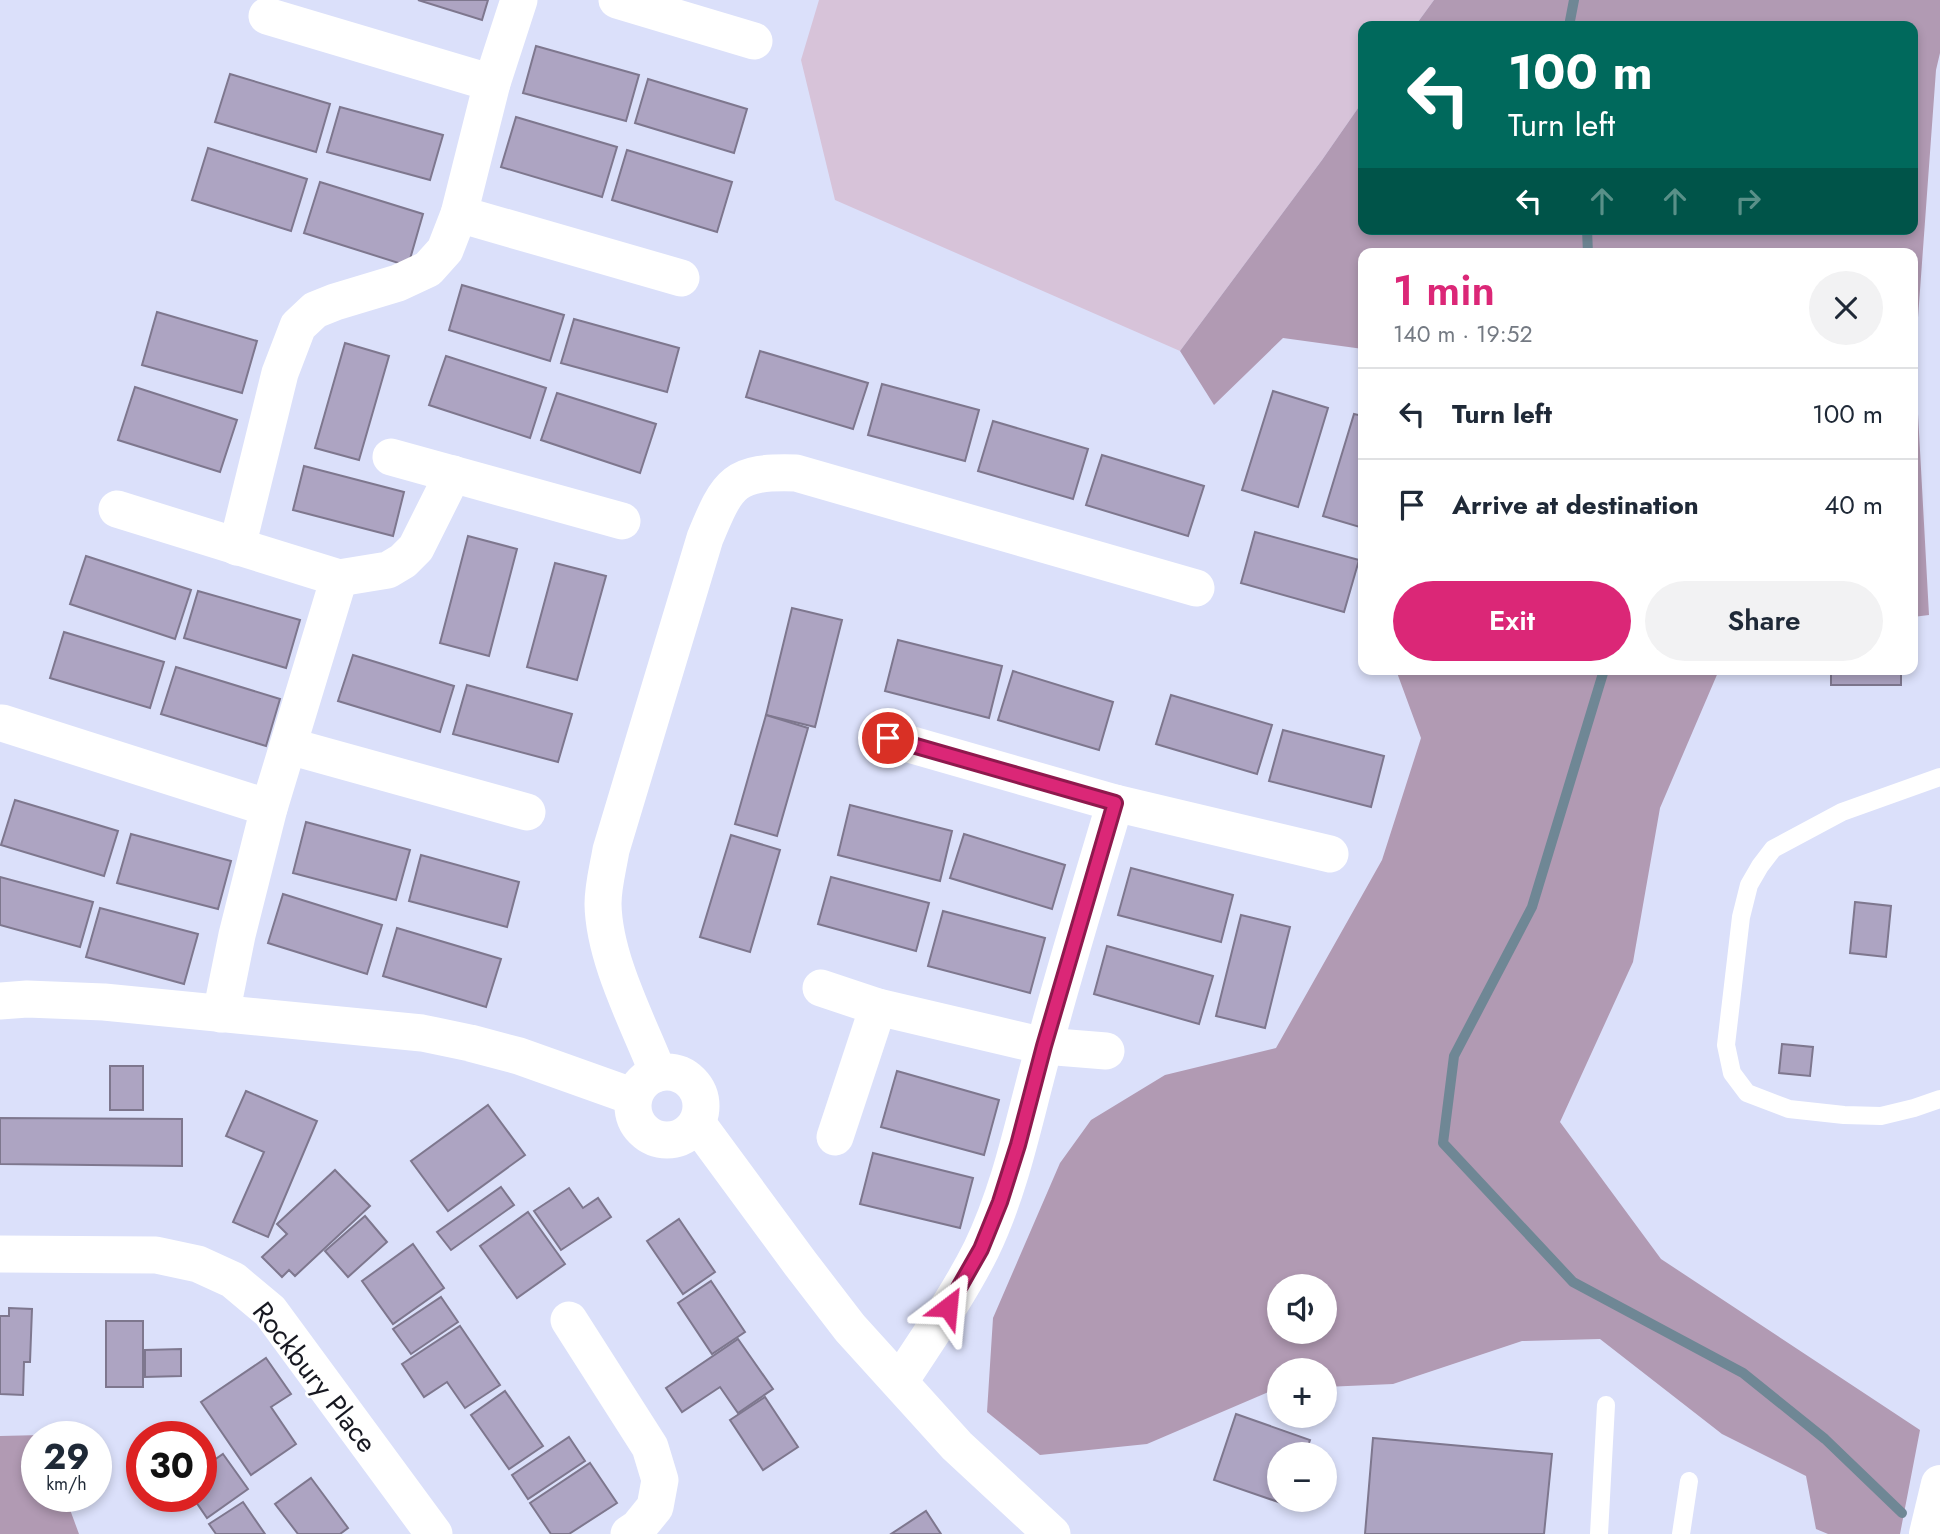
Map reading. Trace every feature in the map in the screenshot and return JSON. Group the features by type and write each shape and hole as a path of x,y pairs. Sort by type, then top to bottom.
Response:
{"street":[{"path":"237,547 279,373 298,326 315,310 398,283 428,269 445,250 459,214 492,83 519,0"},
{"path":"617,0 754,41"},
{"path":"267,16 492,83"},
{"path":"459,214 681,278"},
{"path":"391,457 622,521"},
{"path":"646,1085 614,965 603,903 611,850 705,538 718,506 731,488 747,475 769,472 796,473 1196,588"},
{"path":"117,509 339,578 388,570 403,561 416,548 453,474"},
{"path":"221,1014 237,934 270,808 339,578"},
{"path":"2,723 270,808"},
{"path":"888,738 1115,803 1330,854"},
{"path":"289,746 527,812"},
{"path":"900,1381 948,1307 981,1249 1000,1202 1115,803"},
{"path":"821,988 878,1007 1044,1046 1106,1051"},
{"path":"9,993 422,1033 646,1085"},
{"path":"835,1137 878,1007"},
{"path":"669,1072 690,1080 701,1101 697,1123 681,1137 671,1140 649,1135 641,1128 633,1108 646,1085 669,1072"},
{"path":"697,1123 850,1328 957,1446 1052,1534"},
{"name":"Rockbury Place","path":"0,1254 156,1255 198,1264 233,1280 270,1311 434,1534"},
{"path":"569,1320 650,1447 660,1480 655,1507 638,1528 629,1534"},
{"path":"1928,1534 1940,1484"}],"lane":[{"path":"1940,777 1842,812 1773,849 1749,885 1741,917 1726,1045 1732,1073 1747,1093 1789,1109 1881,1116 1940,1099"},
{"path":"1599,1534 1606,1405"},
{"path":"1681,1534 1689,1481"}],"shaded area":[{"path":"819,0 1434,0 1419,21 1358,21 1358,108 1180,351 835,200 801,60"},
{"path":"1434,0 1940,0 1940,53 1936,70 1918,318 1918,248 1358,248 1358,348 1283,338 1214,405 1180,351 1358,108 1358,235 1918,235 1918,21 1419,21"},
{"path":"1918,414 1929,615 1918,616"},
{"path":"1398,675 1717,675 1660,808 1633,962 1560,1122 1661,1259 1920,1430 1900,1534 1828,1534 1816,1529 1806,1476 1722,1434 1600,1339 1522,1341 1393,1384 1337,1386 1337,1358 1267,1358 1267,1393 1147,1444 1040,1455 987,1412 993,1318 1060,1163 1091,1120 1165,1075 1276,1048 1382,860 1421,738"},
{"path":"0,1436 21,1436 21,1512 71,1512 79,1534 0,1534"}],"building":[{"path":"418,0 488,0 482,20"},
{"path":"536,46 639,75 626,121 523,93"},
{"path":"230,74 330,104 316,152 215,122"},
{"path":"648,79 747,109 734,153 635,123"},
{"path":"340,107 443,135 430,180 327,152"},
{"path":"516,117 617,147 602,197 501,167"},
{"path":"208,148 307,179 291,231 192,200"},
{"path":"627,150 732,182 717,232 612,200"},
{"path":"320,182 423,214 408,266 304,233"},
{"path":"462,285 564,315 550,361 449,330"},
{"path":"157,312 257,341 242,393 142,365"},
{"path":"574,319 679,348 667,392 561,363"},
{"path":"345,343 389,356 359,460 315,448"},
{"path":"760,351 868,383 853,429 746,397"},
{"path":"446,356 546,388 530,438 429,405"},
{"path":"882,384 979,410 965,461 868,435"},
{"path":"135,387 237,420 220,472 118,440"},
{"path":"1273,391 1328,408 1298,507 1242,490"},
{"path":"557,393 656,424 640,473 541,440"},
{"path":"1354,414 1358,415 1358,526 1323,516"},
{"path":"993,421 1088,449 1073,499 978,471"},
{"path":"1102,455 1204,486 1188,536 1086,505"},
{"path":"304,466 404,492 393,536 293,510"},
{"path":"1255,532 1358,560 1344,612 1241,583"},
{"path":"468,536 517,549 489,656 440,643"},
{"path":"86,556 191,590 175,639 70,604"},
{"path":"555,563 606,576 577,680 527,667"},
{"path":"198,591 300,620 286,668 184,638"},
{"path":"792,608 842,620 815,727 766,715"},
{"path":"64,632 164,662 150,708 50,678"},
{"path":"898,640 1002,666 989,718 885,691"},
{"path":"353,655 454,686 440,732 338,701"},
{"path":"176,667 280,699 266,746 161,714"},
{"path":"1013,671 1113,702 1099,750 998,720"},
{"path":"1831,675 1901,675 1901,685 1831,685"},
{"path":"467,685 572,714 558,762 453,734"},
{"path":"1171,695 1272,725 1257,774 1156,744"},
{"path":"766,715 808,728 777,836 735,824"},
{"path":"1283,730 1384,756 1371,807 1269,781"},
{"path":"15,800 118,831 104,876 1,845"},
{"path":"850,805 952,831 940,881 838,855"},
{"path":"306,822 410,850 396,900 293,873"},
{"path":"131,834 231,861 218,909 117,883"},
{"path":"964,834 1065,865 1052,909 950,878"},
{"path":"731,835 780,850 750,952 700,937"},
{"path":"421,855 519,882 507,927 409,901"},
{"path":"1131,868 1233,895 1221,942 1118,915"},
{"path":"0,877 93,902 80,947 0,925"},
{"path":"831,877 929,903 916,951 818,924"},
{"path":"283,894 382,925 367,974 268,943"},
{"path":"1855,902 1891,906 1886,957 1850,953"},
{"path":"100,908 198,934 184,984 86,957"},
{"path":"943,911 1045,938 1030,993 928,966"},
{"path":"1241,915 1290,927 1265,1028 1216,1016"},
{"path":"397,928 501,959 486,1007 383,976"},
{"path":"1107,946 1213,976 1199,1024 1094,994"},
{"path":"1782,1044 1813,1047 1810,1076 1779,1073"},
{"path":"110,1066 143,1066 143,1110 110,1110"},
{"path":"897,1071 999,1100 984,1155 881,1127"},
{"path":"246,1091 317,1121 268,1237 233,1222 264,1152 226,1136"},
{"path":"488,1105 525,1155 448,1211 411,1161"},
{"path":"0,1118 182,1119 182,1166 0,1164"},
{"path":"873,1153 973,1178 960,1228 860,1204"},
{"path":"335,1170 370,1206 295,1276 289,1270 282,1277 262,1257 287,1234 277,1224"},
{"path":"501,1187 514,1205 451,1250 437,1232"},
{"path":"569,1188 583,1208 598,1198 611,1217 561,1250 534,1211"},
{"path":"528,1212 565,1264 517,1298 480,1246"},
{"path":"365,1216 387,1242 348,1277 325,1251"},
{"path":"679,1219 715,1272 683,1294 647,1241"},
{"path":"413,1244 444,1288 393,1324 362,1281"},
{"path":"711,1281 745,1332 712,1354 678,1303"},
{"path":"441,1297 458,1322 411,1354 393,1329"},
{"path":"9,1308 32,1309 30,1362 24,1362 23,1395 0,1394 0,1316 9,1316"},
{"path":"106,1321 143,1321 143,1387 106,1387"},
{"path":"460,1326 500,1385 465,1408 447,1382 424,1397 402,1364"},
{"path":"738,1339 773,1389 738,1413 720,1387 682,1412 666,1388"},
{"path":"181,1349 181,1376 145,1377 145,1350"},
{"path":"266,1358 291,1394 271,1407 296,1444 251,1475 217,1425 217,1421 214,1421 201,1402"},
{"path":"505,1391 543,1446 509,1469 471,1415"},
{"path":"765,1397 798,1447 763,1470 730,1420"},
{"path":"1236,1414 1267,1425 1267,1428 1276,1428 1310,1440 1267,1442 1267,1498 1214,1480"},
{"path":"569,1437 585,1461 528,1499 512,1475"},
{"path":"1373,1438 1552,1454 1544,1534 1365,1534"},
{"path":"223,1454 248,1489 217,1511 217,1458"},
{"path":"590,1463 617,1503 569,1534 551,1534 530,1503"},
{"path":"311,1478 348,1528 340,1534 298,1534 275,1504"},
{"path":"243,1502 265,1534 216,1534 209,1524"},
{"path":"926,1511 941,1534 891,1534"},
{"path":"203,1512 215,1512 207,1518"}],"waterway":[{"path":"1570,21 1574,0"},
{"path":"1587,235 1588,248"},
{"path":"1602,675 1532,907 1454,1056 1443,1143 1573,1282 1743,1373 1825,1439 1902,1513"}],"route":[{"path":"888,738 1115,803 1000,1202 981,1249 948,1307"}]}
